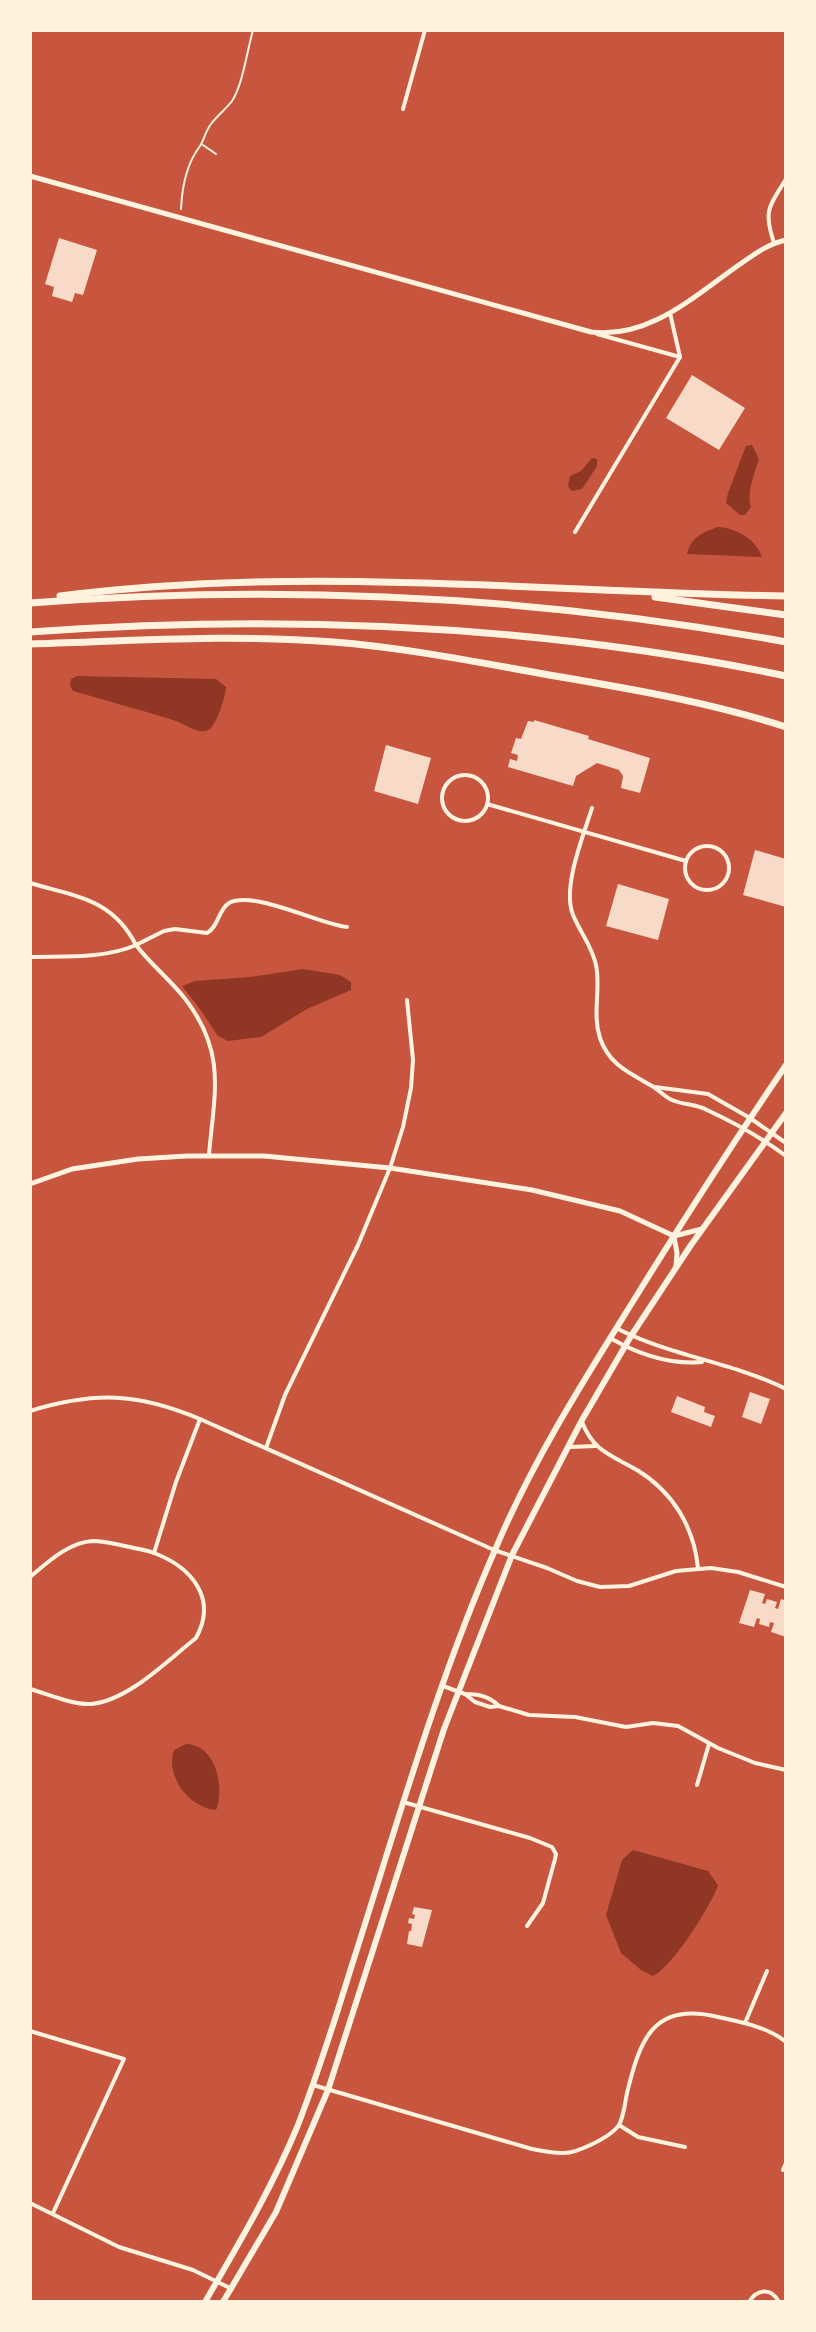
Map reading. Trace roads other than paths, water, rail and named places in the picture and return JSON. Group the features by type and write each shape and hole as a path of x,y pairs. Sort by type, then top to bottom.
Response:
{"highway":[{"path":"30,601 126,589 238,582 457,584 786,596"},
{"path":"597,590 786,615"},
{"path":"30,601 215,594 434,599 590,613 786,642"},
{"path":"30,632 205,623 407,627 593,643 702,659 786,676"},
{"path":"30,644 238,639 316,641 378,647 684,699 786,727"}],"main road":[{"path":"205,2302 297,2128 350,1974 403,1802 494,1550 550,1437 674,1236 786,1065"},
{"path":"223,2302 276,2212 328,2090 420,1808 512,1555 582,1420 631,1336 703,1228 786,1113"},
{"path":"550,1437 568,1447"},
{"path":"379,1880 395,1884"},
{"path":"350,1974 365,1979"}],"street":[{"path":"403,109 425,30"},
{"path":"30,176 680,357"},
{"path":"774,243 768,215 786,179"},
{"path":"591,332 608,334 643,327 670,313 774,243 786,240"},
{"path":"575,532 680,357 670,313"},
{"path":"470,776 484,786 487,804 476,818 460,820 444,808 443,791 456,777 470,776"},
{"path":"487,804 686,861"},
{"path":"592,808 569,898 572,914 592,952 596,967 597,1023 601,1040 617,1065 627,1073 669,1099 700,1106 766,1141 786,1156"},
{"path":"713,847 725,855 729,874 718,888 697,888 687,879 686,861 697,848 713,847"},
{"path":"30,883 105,907 122,922 147,959 196,1014 211,1045 215,1069 209,1155"},
{"path":"30,957 120,951 175,929 207,933 226,906 233,902 278,907 347,927"},
{"path":"266,1448 285,1395 358,1245 390,1168 403,1127 413,1071 407,1000"},
{"path":"654,1087 708,1094 786,1143"},
{"path":"30,1184 72,1169 138,1159 209,1155 296,1159 390,1168 564,1196 620,1211 674,1236 703,1228"},
{"path":"674,1236 676,1268"},
{"path":"616,1328 705,1362 749,1373 786,1389"},
{"path":"610,1338 625,1347 661,1359 683,1364 705,1362"},
{"path":"30,1411 93,1398 130,1397 158,1403 494,1550 600,1587 629,1586 676,1571 698,1568 725,1569 786,1587"},
{"path":"154,1553 200,1419"},
{"path":"582,1420 588,1437 596,1446 650,1478 672,1499 690,1531 698,1568"},
{"path":"568,1447 596,1446"},
{"path":"30,1577 72,1546 93,1541 154,1553 194,1579 205,1606 196,1638 127,1692 110,1700 81,1703 30,1689"},
{"path":"443,1686 475,1702 529,1715 575,1717 626,1727 665,1723 755,1763 786,1770"},
{"path":"697,1785 709,1744"},
{"path":"403,1802 552,1847 556,1854 543,1903 527,1926"},
{"path":"745,2023 767,1971"},
{"path":"313,2085 532,2149 564,2154 594,2143 619,2125 638,2051 645,2038 662,2022 680,2013 692,2012 745,2023 786,2042"},
{"path":"30,2031 124,2059 53,2213"},
{"path":"619,2125 638,2137 685,2147"},
{"path":"783,2170 786,2163"},
{"path":"30,2203 119,2247 193,2270 232,2289"},
{"path":"749,2302 754,2294 764,2291 776,2295 779,2302"}]}
